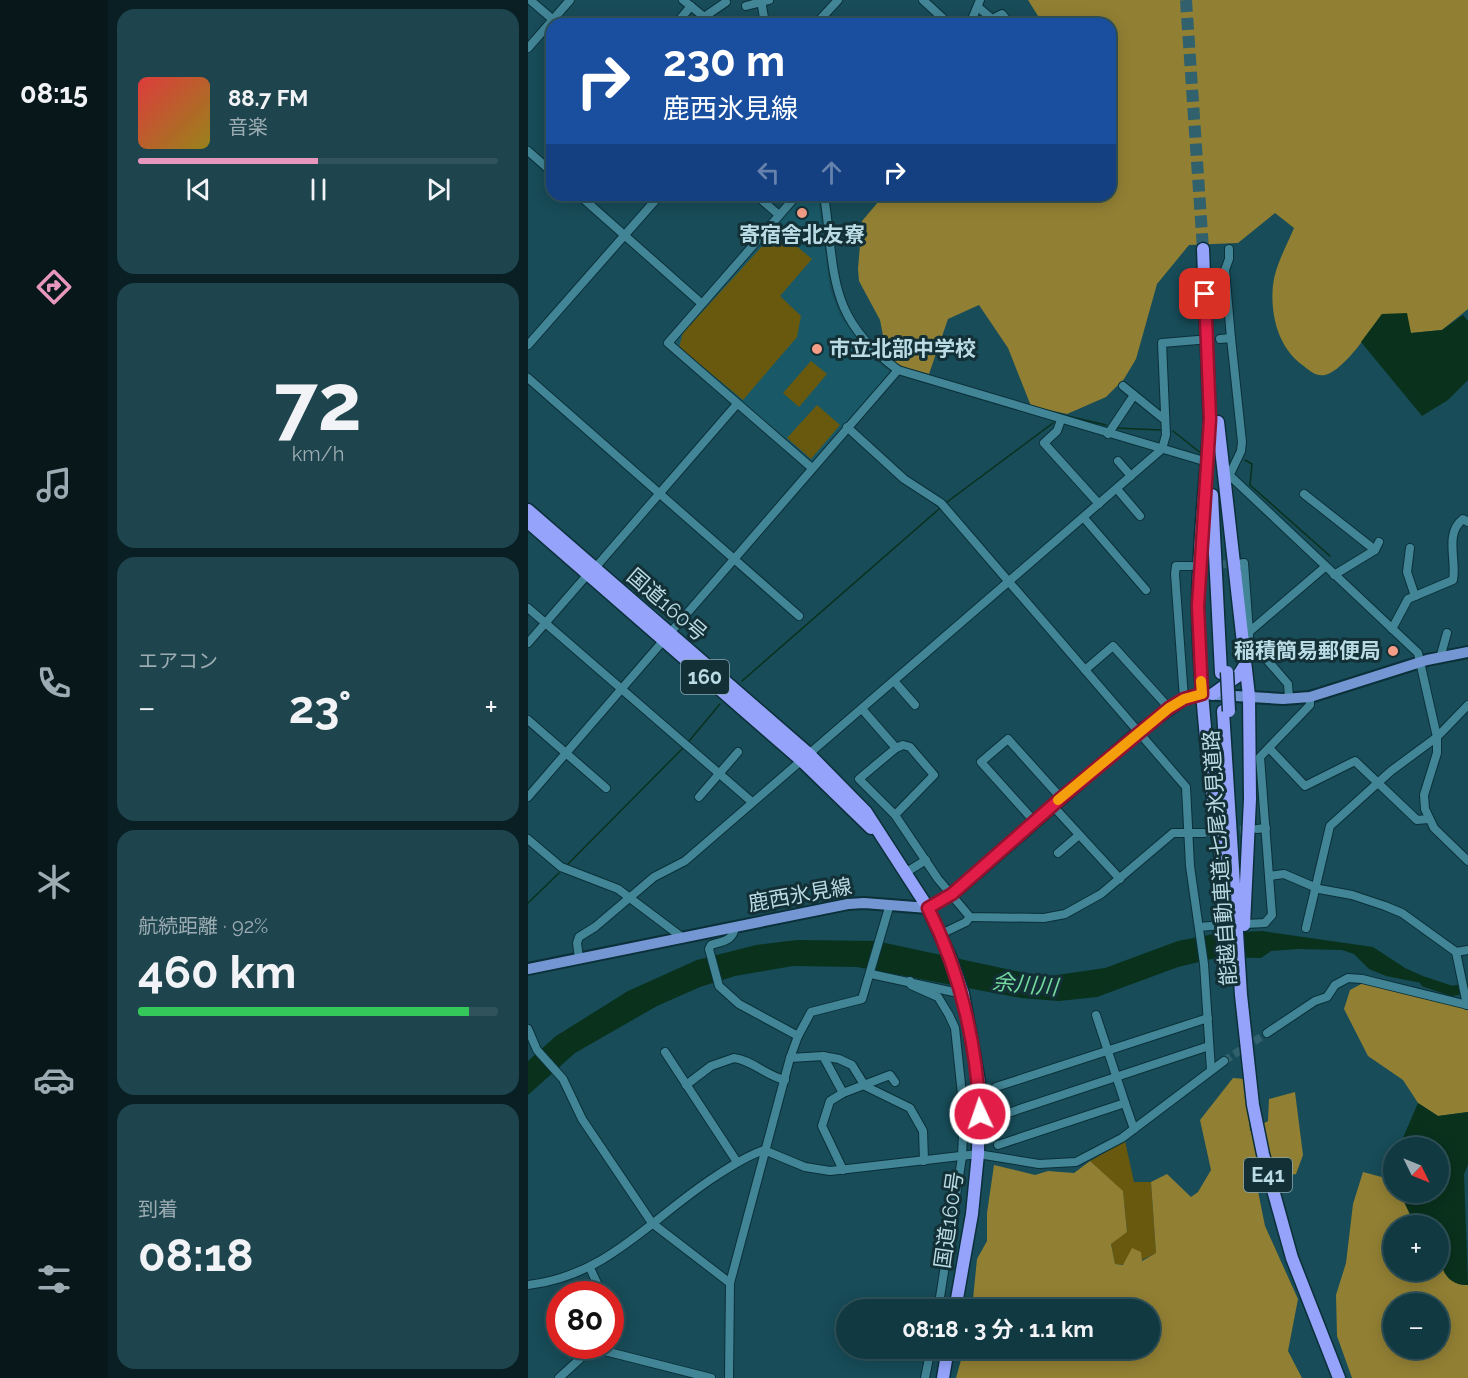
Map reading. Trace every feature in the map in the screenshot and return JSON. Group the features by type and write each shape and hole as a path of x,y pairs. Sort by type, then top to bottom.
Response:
{"highway":[{"name":"能越自動車道;七尾氷見道路","path":"1205,249 1236,926 1240,962 1257,1087 1278,1192 1311,1295 1346,1378"},
{"path":"1214,420 1249,696 1250,799 1236,926"},
{"path":"1214,420 1198,606 1208,694 1207,764 1236,926"},
{"name":"国道160号","path":"528,510 592,571 805,757 879,834 928,908 941,934 963,994 979,1082 978,1154 972,1215 957,1299"},
{"name":"国道160号","path":"528,522 592,571"},
{"path":"1208,694 1238,676 1245,665"},
{"name":"能越自動車道;七尾氷見道路","path":"1240,962 1243,1022 1253,1105 1277,1210 1306,1298 1340,1378"},
{"path":"943,1378 946,1359"}],"main road":[{"path":"928,908 952,894 1138,732 1184,699 1208,694 1289,699 1310,698 1419,663 1468,652"},
{"name":"鹿西氷見線","path":"528,969 848,904 890,904 908,909 928,908"}],"street":[{"path":"530,0 550,18"},
{"path":"558,18 570,0"},
{"path":"683,0 706,18"},
{"path":"822,18 838,0"},
{"path":"923,0 942,18"},
{"path":"746,6 764,1 765,18"},
{"path":"704,16 726,2"},
{"path":"973,18 979,3 992,18"},
{"path":"681,18 691,6"},
{"path":"528,48 546,31"},
{"path":"528,151 546,167"},
{"path":"586,201 701,303"},
{"path":"528,345 655,201"},
{"path":"763,201 779,215"},
{"path":"792,201 701,303 668,344 812,468"},
{"path":"825,201 836,291 847,317 866,341 898,370 1204,461"},
{"path":"1229,249 1229,259 1225,270 1242,442 1241,451 1228,473 1418,653 1437,736 1437,753 1424,795 1428,819 1468,861"},
{"path":"1220,339 1231,338"},
{"path":"579,958 579,937 664,870 685,861 1162,449 1166,435 1166,420 1162,343 1197,340"},
{"path":"528,797 898,370"},
{"path":"528,378 799,616"},
{"path":"1123,386 1166,420"},
{"path":"1108,434 1134,395"},
{"path":"528,644 737,404"},
{"path":"1061,420 1057,431 1044,443 1099,504"},
{"path":"847,427 904,479 941,503 1186,787 1190,866 1204,964 1211,1070"},
{"path":"1118,461 1131,476"},
{"path":"1117,489 1140,516"},
{"path":"1304,494 1377,546 1334,575"},
{"path":"1084,518 1146,590"},
{"path":"1392,629 1408,599 1454,580 1453,541 1460,521 1463,519 1468,522"},
{"path":"1410,548 1407,572 1415,596"},
{"path":"1238,564 1244,563 1249,639 1288,684 1289,699"},
{"path":"1184,699 1175,574 1176,566 1191,566"},
{"path":"1249,632 1325,567"},
{"path":"528,608 752,802"},
{"path":"1440,658 1447,633"},
{"path":"1085,670 1113,645 1169,708"},
{"path":"894,681 915,705"},
{"path":"1199,929 1265,922 1272,915 1260,757 1310,705 1310,698"},
{"path":"1306,928 1330,826 1379,782 1437,736 1468,705"},
{"path":"862,709 896,748"},
{"path":"528,720 606,788"},
{"path":"1034,821 981,762 1008,739 1079,835 1119,879"},
{"path":"895,815 934,775 910,747 903,745 896,748 858,779 895,815 926,861 970,917"},
{"path":"1270,748 1305,786 1355,761 1417,820 1428,819"},
{"path":"699,797 738,752"},
{"path":"1257,829 1266,828"},
{"path":"970,917 1044,918 1065,914 1086,905 1173,833 1204,833"},
{"path":"1058,854 1079,835"},
{"path":"528,839 561,867 607,883 683,938"},
{"path":"905,873 926,861"},
{"path":"1268,1033 1315,1001 1326,997 1335,985 1348,978 1362,979 1467,1003 1456,952 1402,913 1352,895 1315,887 1284,874 1269,876"},
{"path":"729,1378 730,1283 790,1058 798,1036 811,1012 862,999 890,904"},
{"path":"941,934 966,922 970,917"},
{"path":"735,927 734,935 711,945 709,953 718,986 739,1004 798,1036"},
{"path":"1456,952 1468,950"},
{"path":"871,974 963,994"},
{"path":"910,981 911,985 941,1000 955,1028 964,1113 962,1157 940,1299"},
{"path":"1096,1015 1134,1129"},
{"path":"996,1087 1208,1018"},
{"path":"528,1029 537,1050 570,1091 582,1119 652,1223 730,1283"},
{"path":"999,1116 1209,1046"},
{"path":"665,1053 737,1162"},
{"path":"790,1058 823,1056 852,1065 865,1086 910,1108 923,1131 924,1161"},
{"path":"823,1056 843,1093"},
{"path":"686,1084 711,1066 734,1058 761,1070 770,1077 785,1080"},
{"path":"528,1285 564,1277 590,1268 617,1252 652,1223 737,1162 764,1150 805,1167 830,1171 978,1154 1059,1165 1076,1162 1134,1129 1224,1061"},
{"path":"843,1170 822,1126 830,1101 843,1093 865,1086 886,1072 895,1082"},
{"path":"998,1145 1125,1103"},
{"path":"590,1268 596,1281"},
{"path":"624,1355 711,1378"},
{"path":"559,1378 580,1359"},
{"path":"925,1378 929,1359"}],"shaded area":[{"path":"1028,0 1468,0 1468,309 1442,330 1411,333 1382,314 1341,366 1325,375 1315,374 1293,357 1286,348 1274,318 1272,296 1274,278 1294,228 1275,213 1238,243 1189,245 1157,284 1136,359 1124,379 1106,397 1067,414 1031,406 1008,348 979,305 948,319 929,374 903,367 887,356 880,320 859,281 862,221 879,201 1116,201 1116,18 1039,18"},
{"path":"796,201 819,201 830,289 840,315 866,352 891,373 812,464 672,343"},
{"path":"777,230 812,259 780,296 801,316 797,337 743,400 679,347 683,333"},
{"path":"811,361 827,374 799,407 783,393"},
{"path":"817,405 840,425 811,459 787,438"},
{"path":"1363,983 1468,1009 1468,1112 1438,1116 1418,1103 1403,1080 1368,1056 1344,1009 1350,990"},
{"path":"1233,1078 1246,1079 1250,1131 1268,1121 1269,1099 1295,1092 1303,1155 1296,1174 1256,1181 1265,1226 1298,1299 1288,1351 1302,1378 956,1378 961,1359 1160,1359 1160,1299 973,1299 977,1259 987,1241 987,1213 994,1165 1035,1175 1048,1171 1074,1173 1090,1161 1123,1191 1127,1232 1111,1244 1115,1264 1123,1265 1132,1248 1141,1252 1142,1261 1156,1253 1151,1182 1167,1174 1191,1197 1198,1192 1211,1170 1200,1120"},
{"path":"1125,1141 1134,1182 1151,1182 1156,1253 1136,1262 1115,1264 1111,1244 1127,1231 1123,1192 1090,1161"},
{"path":"1363,1172 1383,1177 1383,1203 1405,1203 1410,1215 1383,1215 1383,1281 1449,1281 1449,1277 1458,1284 1468,1285 1468,1378 1352,1378 1337,1336 1336,1295 1346,1263 1353,1204"}],"water":[{"path":"1407,313 1411,333 1442,330 1463,315 1468,321 1468,380 1448,400 1422,416 1361,342 1382,314"},
{"path":"1262,931 1373,947 1405,968 1452,989 1386,976 1369,969 1354,954 1342,950 1298,949 1271,951 1261,958 1220,957 1178,967 1097,997 1059,1001 1021,998 857,967 793,966 735,976 700,987 657,1006 575,1053 528,1095 528,1061 556,1036 628,991 697,960 756,945 797,940 876,941 1025,973 1050,976 1105,968 1178,941 1219,933"},
{"path":"1418,1103 1438,1116 1468,1112 1468,1165 1464,1174 1468,1285 1458,1284 1449,1278 1449,1215 1410,1215 1405,1203 1449,1203 1449,1137 1403,1137"}],"waterway":[{"path":"1059,414 1106,425"},
{"path":"947,502 1053,423"},
{"path":"1115,428 1161,430"},
{"path":"1173,431 1202,454"},
{"path":"1245,460 1252,464 1250,485 1330,556"},
{"path":"742,681 939,509"},
{"path":"689,741 720,704"},
{"path":"567,865 683,748"},
{"path":"528,903 559,873"},
{"name":"余川川","path":"1425,982 1452,991 1468,988"}],"tunnel":[{"path":"1186,0 1203,249"},
{"path":"1195,565 1237,564"},
{"path":"1204,833 1252,829"},
{"path":"1224,1061 1267,1033"}],"slow traffic":[{"path":"1058,800 1169,708 1184,699 1202,694 1201,681"}],"place":[{"name":"寄宿舎北友寮","path":"802,213"},
{"name":"市立北部中学校","path":"817,349"},
{"name":"稲積簡易郵便局","path":"1393,651"}],"route":[{"path":"980,1114 975,1050 963,994 943,938 928,908 952,894 1138,732 1184,699 1202,694 1198,606 1210,419 1205,294"}]}
